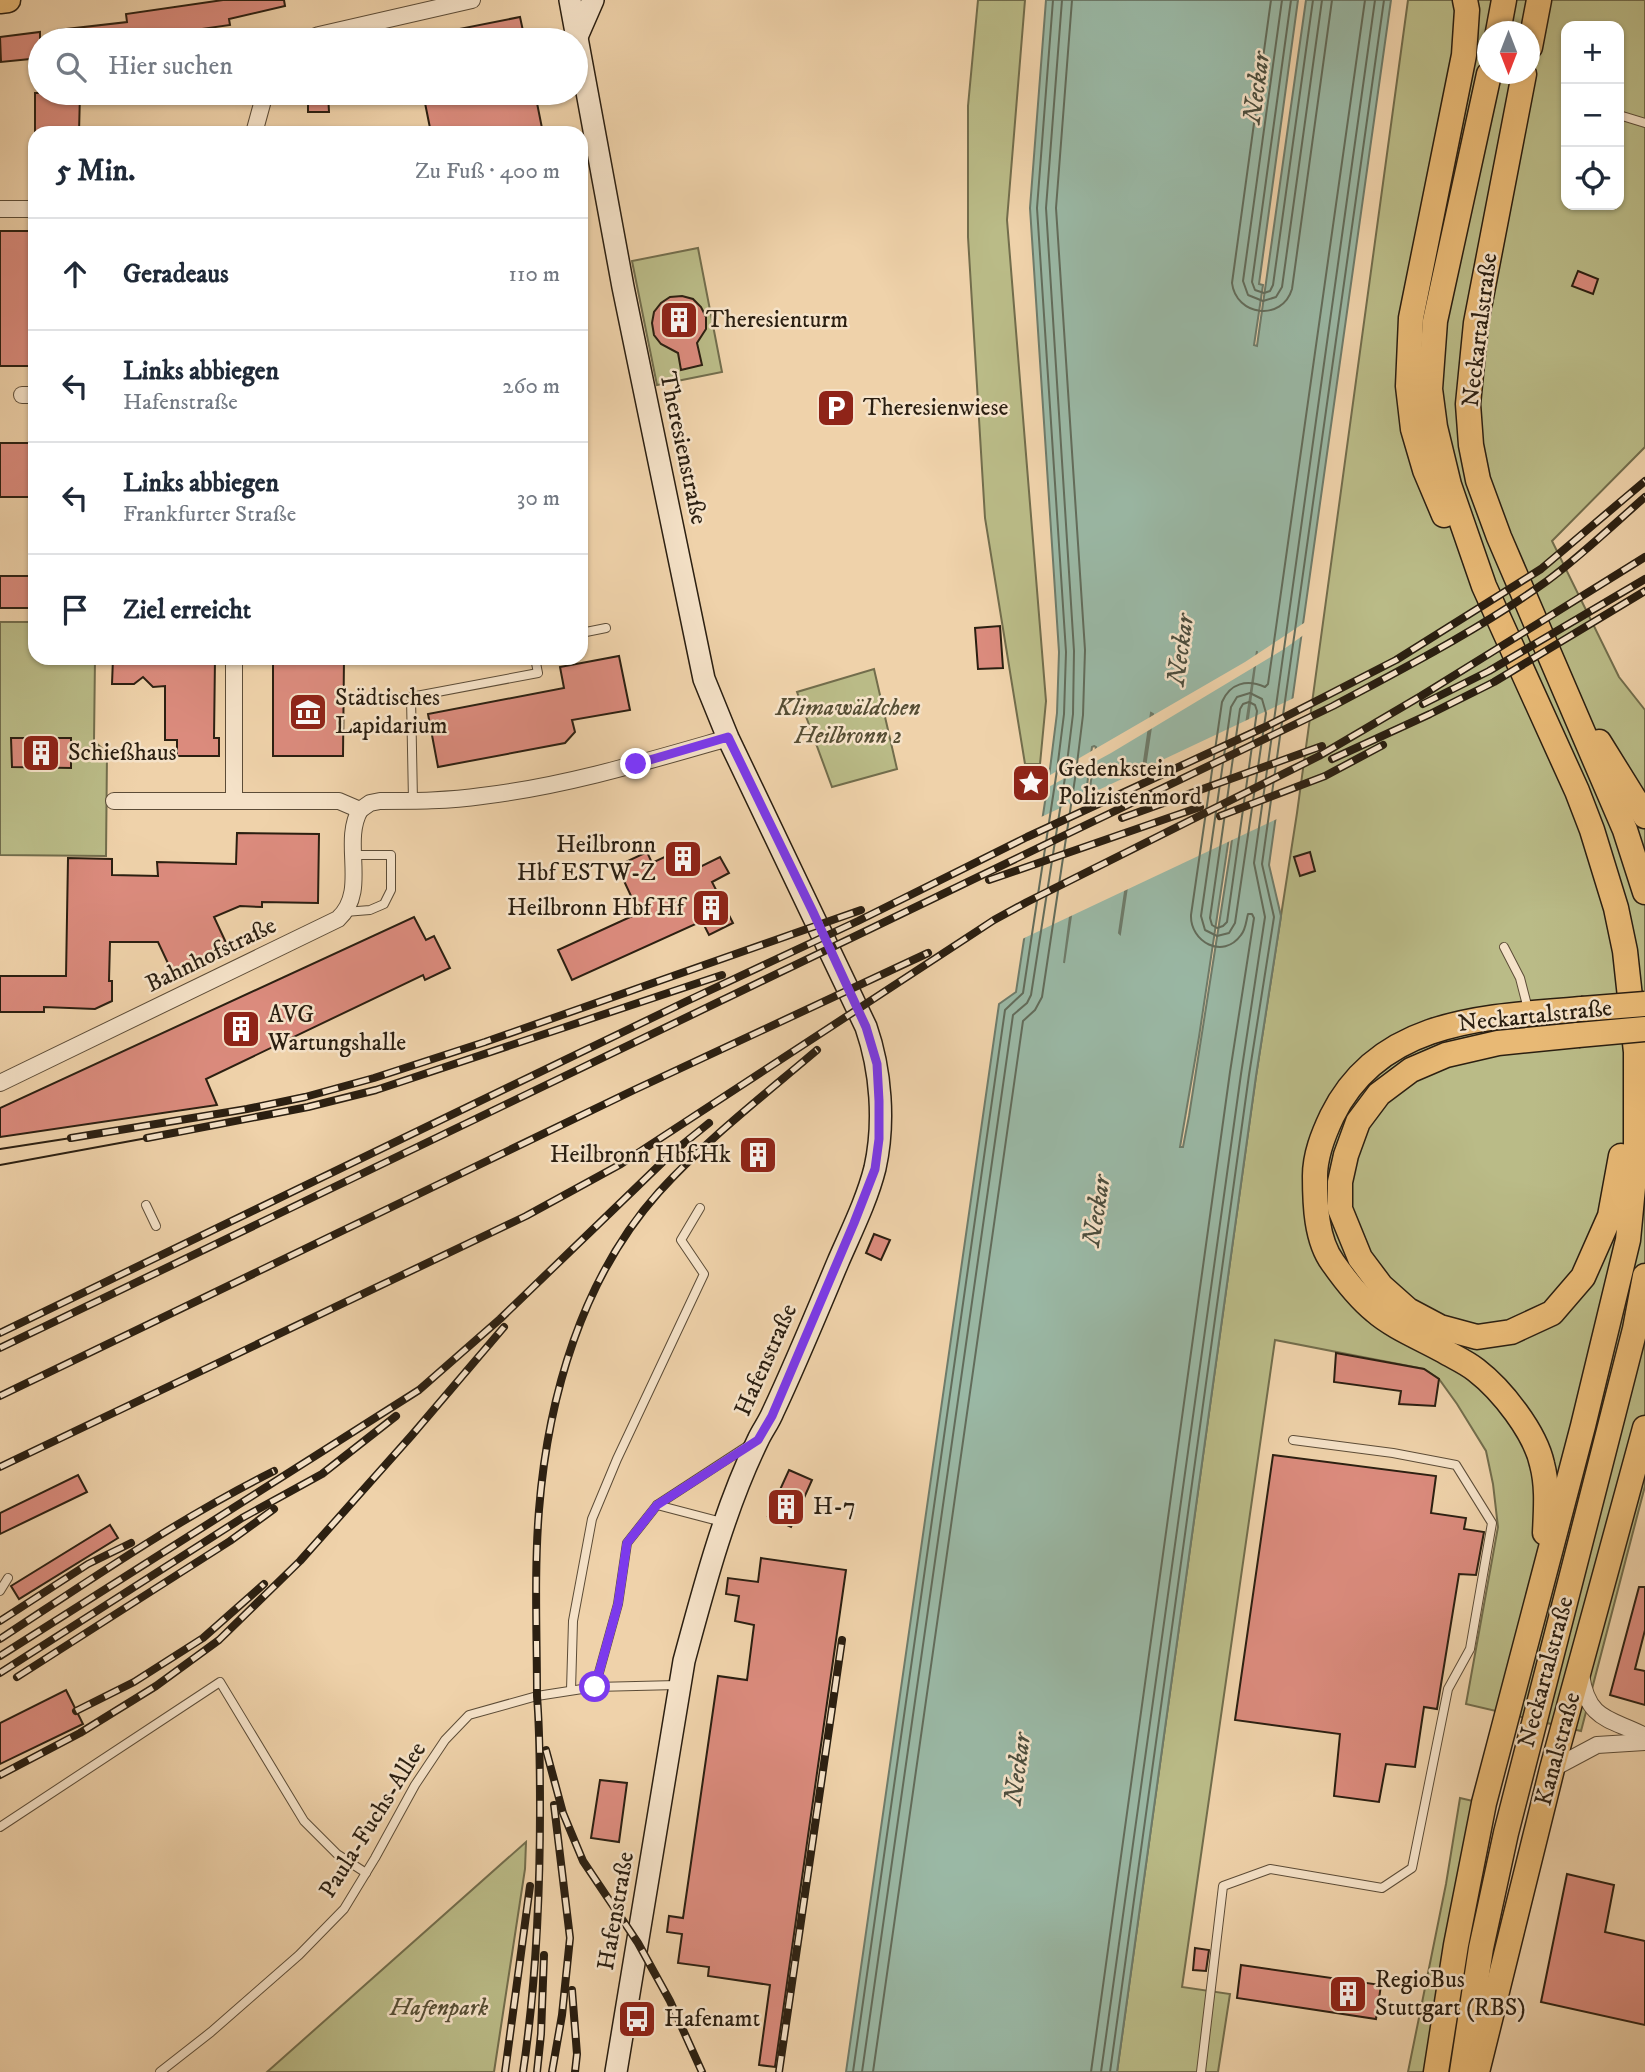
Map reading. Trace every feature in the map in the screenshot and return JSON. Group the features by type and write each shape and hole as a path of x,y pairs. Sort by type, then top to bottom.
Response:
{"main road":[{"path":"0,1 8,0"},
{"name":"Theresienstraße","path":"570,0 574,28"},
{"path":"582,28 594,4 593,0"},
{"name":"Neckartalstraße","path":"1465,0 1467,10 1464,55 1411,318 1408,386 1413,429 1425,470 1451,532 1484,586"},
{"path":"1500,21 1504,0"},
{"path":"1535,21 1539,0"},
{"name":"Neckartalstraße","path":"1436,2072 1456,1945 1485,1803 1628,1240 1636,1156 1637,999 1616,908 1577,790 1484,586 1449,485 1435,427 1430,389 1435,321 1487,84"},
{"name":"Neckartalstraße","path":"1522,84 1476,323 1468,404 1471,445 1478,480 1499,537 1561,687 1625,830 1645,892"},
{"name":"Theresienstraße","path":"588,96 623,288 704,679 728,737"},
{"path":"1561,687 1645,816"},
{"name":"Hafenstraße","path":"616,2072 680,1685 701,1596 725,1523 758,1440 793,1369 854,1223 875,1169 879,1139 877,1064 866,1027 728,737"},
{"name":"Neckartalstraße","path":"1542,1582 1547,1506 1542,1463 1529,1433 1504,1396 1475,1369 1376,1313 1353,1289 1331,1260 1318,1225 1315,1162 1325,1130 1340,1099 1362,1072 1388,1052 1426,1032 1450,1024 1582,1009 1637,999"},
{"name":"Neckartalstraße","path":"1637,1077 1610,1216 1583,1277 1552,1313 1511,1332 1477,1337 1440,1327 1408,1310 1381,1286 1360,1258 1339,1209 1340,1182 1358,1122 1379,1094 1411,1070 1446,1055 1498,1044 1645,1029"},
{"name":"Neckartalstraße","path":"1462,2072 1482,1948 1506,1833 1635,1329 1645,1276"},
{"name":"Kanalstraße","path":"1477,2072 1552,1769 1645,1428"}],"street":[{"path":"350,28 472,0"},
{"path":"256,126 262,105"},
{"path":"0,209 28,209"},
{"path":"234,665 234,801"},
{"path":"345,912 353,890 355,822 360,810 375,802 502,794 636,764 728,737"},
{"path":"114,801 339,802 360,810"},
{"name":"Bahnhofstraße","path":"0,1083 329,923 345,912"},
{"path":"1580,1667 1583,1689 1595,1711 1614,1724 1645,1736"},
{"path":"1552,1769 1597,1745 1645,1742"}],"lane":[{"path":"1624,117 1645,123"},
{"path":"588,632 606,628"},
{"path":"413,801 411,697 538,673 536,665"},
{"path":"345,912 370,910 384,904 391,890 391,855 354,855"},
{"path":"1504,947 1520,978 1534,1040"},
{"path":"146,1205 156,1226"},
{"path":"571,1690 573,1621 593,1519 617,1459 704,1274 681,1240 700,1208"},
{"path":"595,1687 618,1604 627,1543 657,1505 758,1440"},
{"path":"1201,2072 1223,1886 1270,1869 1382,1888 1412,1868 1448,1689 1470,1649 1492,1523 1456,1465 1393,1453 1293,1440"},
{"path":"657,1505 725,1523"},
{"path":"0,1591 8,1578"},
{"path":"0,1827 220,1682 303,1821 337,1854 366,1873"},
{"name":"Paula-Fuchs-Allee","path":"160,2072 211,2032 299,1955 344,1909 415,1785 446,1740 469,1715 537,1696 571,1690 680,1685"}],"green space":[{"path":"978,0 1025,0 1007,220 1046,701 1040,764 1025,764 985,518 968,237 968,106"},
{"path":"1408,0 1645,0 1645,447 1552,541 1619,677 1645,710 1645,1486 1581,1731 1466,1704 1498,1527 1486,1451 1439,1379 1424,1369 1275,1340 1182,1987 1230,1994 1218,2072 1117,2072 1256,1076 1297,813"},
{"path":"698,248 722,372 657,385 632,261"},
{"path":"0,622 28,622 28,665 95,665 94,741 107,753 106,856 0,855"},
{"name":"Klimawäldchen Heilbronn 2","path":"874,669 897,769 832,787 797,692"},
{"path":"1460,1798 1473,1801 1445,1953 1427,2072 1408,2072 1446,1884"},
{"name":"Hafenpark","path":"526,1842 525,1869 494,2072 267,2072"}],"water":[{"name":"Neckar","path":"1046,0 1298,0 1259,284 1263,285 1254,345 1257,346 1306,0 1391,0 1269,865 1281,916 1256,1076 1117,2072 846,2072 999,1004 1016,992 1057,713 1059,652 1030,208","holes":["1257,651 1230,854 1189,1116 1183,1147 1180,1147","1151,713 1153,714 1120,934 1119,933","1092,747 1096,747 1064,963"]}],"pier":[{"path":"1307,621 1305,634 1284,649 1111,753 1043,790 1045,778 1245,662"},
{"path":"1296,697 1279,818 1020,940 1039,818"}],"building":[{"path":"223,0 284,0 285,6 229,19 230,25 209,28 75,28 127,22 126,14"},
{"path":"520,17 522,28 464,28"},
{"path":"28,34 28,59 1,62 0,37"},
{"path":"35,105 80,105 79,126 35,126"},
{"path":"308,105 329,105 329,112 308,112"},
{"path":"425,105 537,105 542,126 430,126"},
{"path":"0,231 28,231 28,366 0,366"},
{"path":"1578,271 1598,279 1593,294 1572,286"},
{"name":"Theresienturm","path":"670,297 693,299 701,307 706,317 706,329 697,343 702,365 681,370 678,353 661,344 654,335 652,323 654,312 661,303"},
{"path":"0,443 28,443 28,497 0,497"},
{"path":"0,576 28,576 28,608 0,608"},
{"path":"1000,626 1003,668 978,669 975,628"},
{"path":"619,656 630,710 572,720 575,732 565,743 438,767 428,714 564,688 560,667 588,665 588,662"},
{"path":"113,665 215,665 214,738 219,738 219,756 177,756 177,740 165,740 165,686 153,687 143,677 134,684 112,684"},
{"path":"273,665 344,665 343,756 273,756"},
{"name":"Schießhaus","path":"11,738 71,738 71,768 12,767"},
{"path":"237,833 319,834 318,903 262,902 262,907 240,906 214,917 229,949 173,974 158,942 110,942 109,981 112,981 112,1001 95,1009 44,1007 44,1012 0,1012 0,976 66,976 68,858 112,859 112,875 158,876 157,862 236,864"},
{"path":"688,846 698,868 720,857 729,873 712,882 733,923 709,935 702,921 572,980 558,950 639,913 617,866 647,852 652,863"},
{"path":"1310,852 1315,871 1300,876 1294,857"},
{"name":"AVG Wartungshalle","path":"414,917 426,940 434,936 450,968 425,980 423,975 206,1079 217,1105 0,1137 0,1108"},
{"path":"874,1234 890,1240 881,1260 866,1253"},
{"path":"1336,1353 1424,1369 1439,1379 1435,1406 1399,1404 1401,1391 1334,1382"},
{"path":"1273,1455 1436,1476 1431,1513 1466,1518 1464,1529 1484,1532 1476,1575 1459,1574 1437,1709 1424,1707 1415,1767 1386,1764 1379,1802 1334,1796 1340,1734 1235,1720"},
{"name":"H-7","path":"789,1470 812,1480 791,1527 768,1516"},
{"path":"78,1475 87,1492 0,1534 0,1513"},
{"path":"110,1525 118,1538 19,1599 11,1586"},
{"path":"761,1558 846,1570 775,2067 759,2065 770,1985 708,1976 709,1967 678,1963 682,1934 667,1932 669,1916 683,1918 718,1676 747,1680 754,1625 735,1621 739,1596 726,1594 728,1578 758,1582"},
{"path":"1639,1587 1645,1587 1645,1630 1635,1669 1645,1671 1645,1705 1610,1695"},
{"path":"66,1690 83,1724 0,1764 0,1723"},
{"path":"600,1780 627,1783 619,1842 591,1838"},
{"path":"1567,1874 1614,1885 1605,1932 1645,1941 1645,2025 1541,2002"},
{"path":"1195,1948 1209,1950 1206,1971 1193,1970"},
{"path":"1241,1965 1381,1985 1376,2019 1237,1998"}],"tram line":[{"path":"0,1149 71,1138"},
{"path":"0,1165 147,1138"}],"railway":[{"path":"0,1333 858,921 1027,837 1265,727 1396,660 1541,569 1645,481"},
{"path":"0,1348 1333,706 1442,647 1522,599 1573,561 1645,497"},
{"path":"0,1467 526,1216 621,1164 994,920 1319,756 1645,557"},
{"path":"1423,704 1489,671 1645,579"},
{"path":"1332,759 1494,682 1645,591"},
{"path":"1220,816 1325,776 1383,745"},
{"path":"1122,818 1322,746"},
{"path":"989,880 1200,807"},
{"path":"71,1138 247,1109 374,1078 485,1042 861,910"},
{"path":"0,1396 634,1090 928,953"},
{"path":"147,1138 308,1107 376,1090 722,975"},
{"path":"523,2072 534,1974 539,1875 537,1533 544,1467 561,1382 590,1301 609,1262 632,1226 659,1192 696,1154 817,1050"},
{"path":"0,1656 419,1390 500,1319 672,1153 709,1123"},
{"path":"0,1775 80,1733 156,1686 219,1640 300,1561 504,1327"},
{"path":"0,1673 242,1518 322,1474 396,1416"},
{"path":"0,1639 169,1530 274,1471"},
{"path":"17,1677 230,1541 274,1509"},
{"path":"0,1621 88,1564 131,1543"},
{"path":"76,1711 134,1682 203,1638 264,1584"},
{"path":"779,2072 842,1640"},
{"path":"546,1750 563,1813 583,1861 638,1943 670,2001 702,2072"},
{"path":"552,2072 562,2015 570,1938 554,1805"},
{"path":"505,2072 530,1886"},
{"path":"537,2072 544,1955"},
{"path":"572,1990 577,2054 575,2072"}],"place":[{"name":"Theresienturm","path":"679,320"},
{"name":"Theresienwiese","path":"836,408"},
{"name":"Städtisches Lapidarium","path":"308,712"},
{"name":"Schießhaus","path":"41,753"},
{"name":"Gedenkstein Polizistenmord","path":"1031,783"},
{"name":"Heilbronn Hbf ESTW-Z","path":"683,859"},
{"name":"Heilbronn Hbf Hf","path":"711,908"},
{"name":"AVG Wartungshalle","path":"241,1029"},
{"name":"Heilbronn Hbf Hk","path":"758,1155"},
{"name":"H-7","path":"786,1507"},
{"name":"RegioBus Stuttgart (RBS)","path":"1348,1994"},
{"name":"Hafenamt","path":"637,2019"}],"route":[{"path":"595,1687 618,1604 627,1543 657,1505 758,1440 793,1369 854,1223 875,1169 879,1139 877,1064 866,1027 728,737 636,764"}]}
